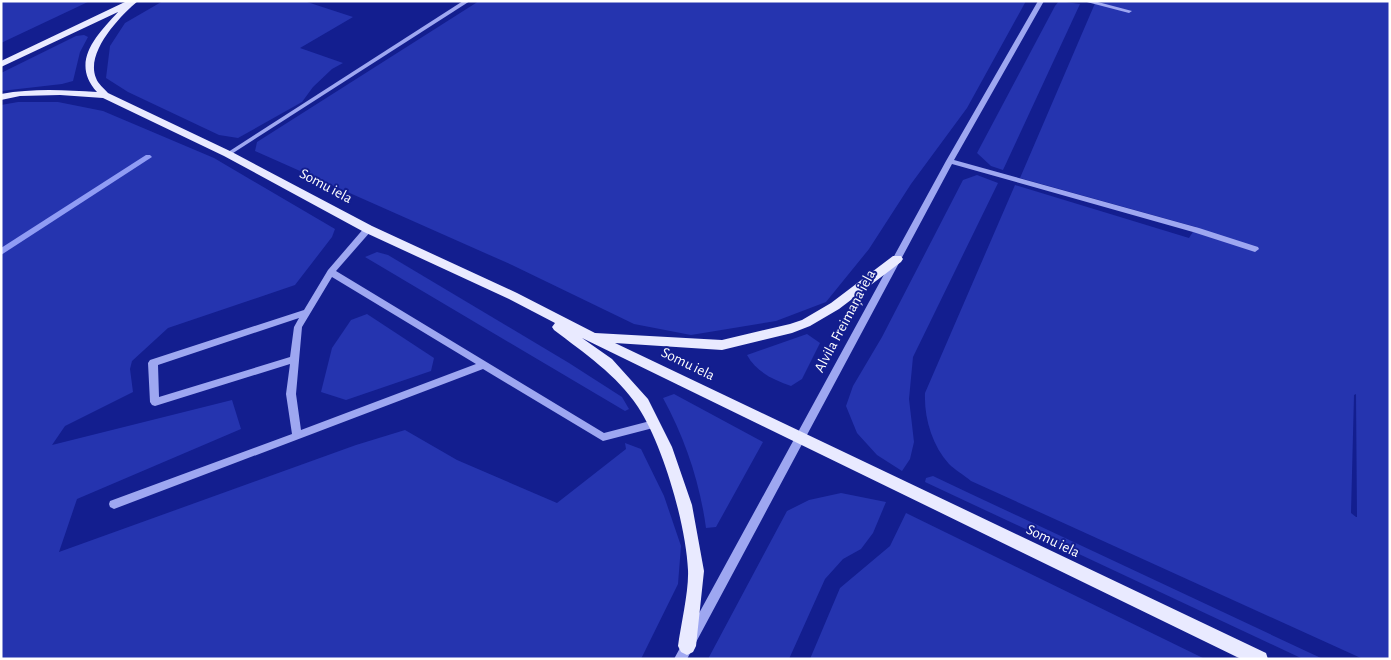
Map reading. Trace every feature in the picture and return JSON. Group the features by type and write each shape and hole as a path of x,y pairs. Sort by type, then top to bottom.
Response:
{"main road":[{"path":"1,64 132,2"},
{"path":"105,95 91,76 90,55 100,38 132,2"},
{"path":"1,97 20,93 60,92 105,95"},
{"name":"Somu iela","path":"105,95 228,154 368,229 513,296 591,337 1260,659"},
{"path":"591,337 722,345 792,328 806,323 835,306 897,259"},
{"path":"513,296 607,363 643,403 666,447 685,505 696,571 684,652"}],"street":[{"path":"228,154 467,1"},
{"name":"Alvila Freimaņa iela","path":"684,652 950,161 1041,1"},
{"path":"1086,1 1129,11"},
{"path":"950,161 1196,230 1255,249"},
{"path":"297,436 291,394 298,327 331,272 368,229"},
{"path":"331,272 603,437 654,424"},
{"path":"295,359 155,402 152,363 307,312"},
{"path":"114,504 484,365"}],"shaded area":[{"path":"1,1 90,1 1,43"},
{"path":"163,1 304,1 353,17 300,48 343,63 332,69 313,87 302,102 238,138 219,135 128,92 106,78 110,46 125,23"},
{"path":"479,1 1026,1 967,108 911,184 869,249 826,302 776,321 691,335 634,324 512,265 255,151 257,142"},
{"path":"1059,1 1080,4 1003,170 991,166 977,153"},
{"path":"1096,1 1390,1 1390,659 1363,659 971,481 951,466 943,457 930,431 925,393 1015,185 1189,238 1196,227 1020,178","holes":["1356,394 1357,517 1351,513 1354,395"]},
{"path":"84,35 88,37 80,52 73,81 1,91 1,73 76,36"},
{"path":"18,102 58,102 103,111 214,158 335,229 332,237 295,285 168,328 132,361 130,369 133,392 65,426 52,445 232,400 241,429 77,499 59,552 356,445 405,430 457,460 557,503 626,449 625,443 641,449 664,496 681,546 678,584 641,659 1,659 1,105"},
{"path":"977,175 998,183 913,357 909,399 914,442 910,459 902,471 877,455 857,433 846,406 853,386 882,337 963,180"},
{"path":"377,252 388,255 569,363 622,397 629,409 625,411 365,257"},
{"path":"367,314 434,358 431,371 346,400 321,392 332,348 351,320"},
{"path":"807,334 820,343 802,379 791,386 760,371 747,355"},
{"path":"674,394 763,442 716,527 706,528 696,478 685,445 663,398"},
{"path":"933,476 1323,659 1303,659 925,482 926,478"},
{"path":"841,493 886,502 873,533 861,549 843,559 825,579 789,659 708,659 787,511 809,500"},
{"path":"906,513 1205,659 810,659 840,588 890,546"}],"waterway":[{"path":"1,252 148,157"}]}
